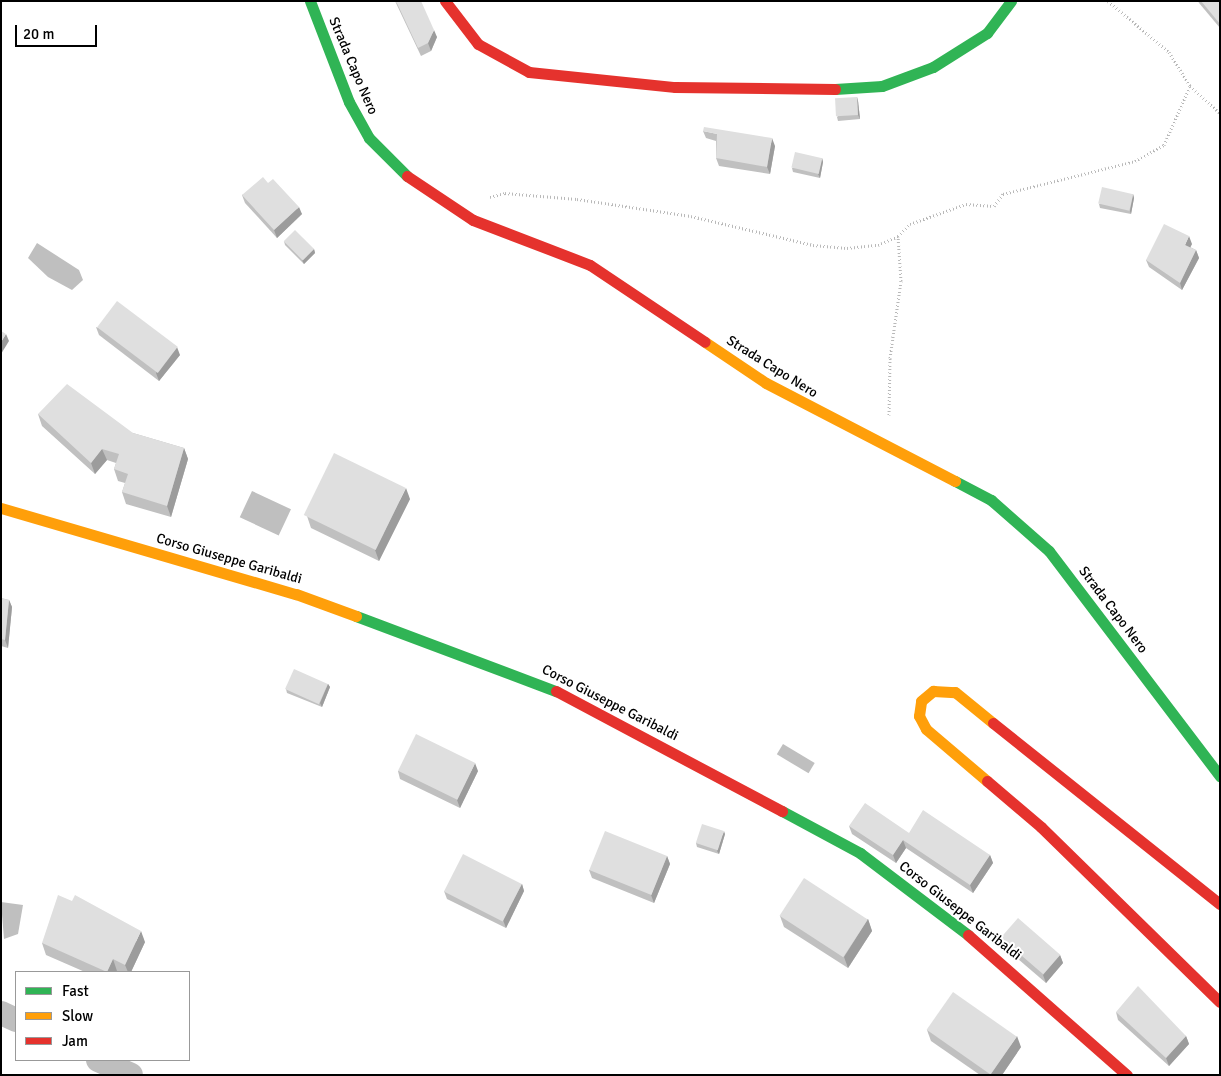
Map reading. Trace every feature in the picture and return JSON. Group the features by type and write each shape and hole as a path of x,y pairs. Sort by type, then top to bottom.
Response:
{"main road":[{"name":"Strada Capo Nero","path":"310,1 349,102 369,138 396,169 463,215 590,266 766,383 991,500 1021,523 1084,595 1220,776"},
{"path":"445,1 478,44 529,72 666,86 802,91 882,86 933,66 987,33 1011,1"},
{"name":"Corso Giuseppe Garibaldi","path":"1,508 296,594 534,681 590,708 860,853 991,952 1127,1075"},
{"path":"1220,904 955,692 933,691 921,701 919,716 926,729 1041,827 1220,1002"}],"street":[{"path":"1,1013 15,1020"},
{"path":"100,1061 131,1075"}],"path":[{"path":"1108,1 1169,52 1190,86 1220,113"},
{"path":"463,215 483,199 505,193 690,216 813,245 848,248 878,244 898,236 910,224 966,204 994,206 1003,194 1135,161 1164,145 1190,86"},
{"path":"886,447 890,358 899,306 898,236"}],"shaded area":[{"path":"37,243 79,270 83,280 72,290 48,277 28,258"},
{"path":"252,491 291,509 279,535 240,517"},
{"path":"783,744 815,763 809,773 777,754"},
{"path":"1,902 23,905 18,934 4,939"}],"building":[{"path":"396,1 421,1 434,30 428,43 418,48"},
{"path":"1201,1 1220,1 1220,24"},
{"path":"857,97 858,115 836,116 835,98"},
{"path":"704,127 772,138 767,167 716,158 717,134 703,131"},
{"path":"795,152 822,158 819,174 791,168"},
{"path":"263,177 268,183 273,179 299,207 274,230 242,195"},
{"path":"1102,187 1133,194 1129,211 1098,204"},
{"path":"1164,224 1189,236 1185,245 1196,250 1180,283 1146,260"},
{"path":"295,230 314,249 303,260 284,241"},
{"path":"117,301 178,347 158,373 97,327"},
{"path":"1,331 6,334 1,342"},
{"path":"67,384 133,433 184,448 167,506 122,492 128,474 114,469 119,454 102,449 91,463 38,414"},
{"path":"334,453 406,488 376,550 304,515"},
{"path":"1,598 9,600 5,640 1,639"},
{"path":"294,669 328,684 319,704 285,689"},
{"path":"416,734 475,763 457,800 398,771"},
{"path":"865,803 909,833 923,810 990,855 970,885 903,840 893,855 849,826"},
{"path":"702,824 724,831 718,850 696,843"},
{"path":"605,831 667,856 651,895 589,870"},
{"path":"463,854 522,884 503,921 444,891"},
{"path":"804,878 868,919 843,957 779,916"},
{"path":"58,895 72,901 75,895 141,931 125,965 113,959 107,971 42,943"},
{"path":"1018,918 1060,955 1043,974 1001,938"},
{"path":"1138,986 1186,1036 1166,1058 1116,1012"},
{"path":"953,992 1017,1037 991,1074 927,1030"}],"traffic: fast":[{"path":"310,1 349,102 369,138 407,176"},
{"path":"835,89 882,86 933,67 987,33 1011,1"},
{"path":"955,481 991,500 1049,551 1220,776"},
{"path":"356,616 556,691"},
{"path":"782,811 860,853 968,935"}],"traffic: slow":[{"path":"705,342 766,383 955,481"},
{"path":"1,508 296,594 356,616"},
{"path":"987,781 926,729 919,716 921,701 933,691 955,692 993,723"}],"traffic: jam":[{"path":"445,1 478,44 529,72 675,87 835,89"},
{"path":"407,176 473,220 590,265 705,342"},
{"path":"556,691 782,811"},
{"path":"993,723 1220,904"},
{"path":"987,781 1041,827 1220,1002"},
{"path":"968,935 1127,1075"}]}
